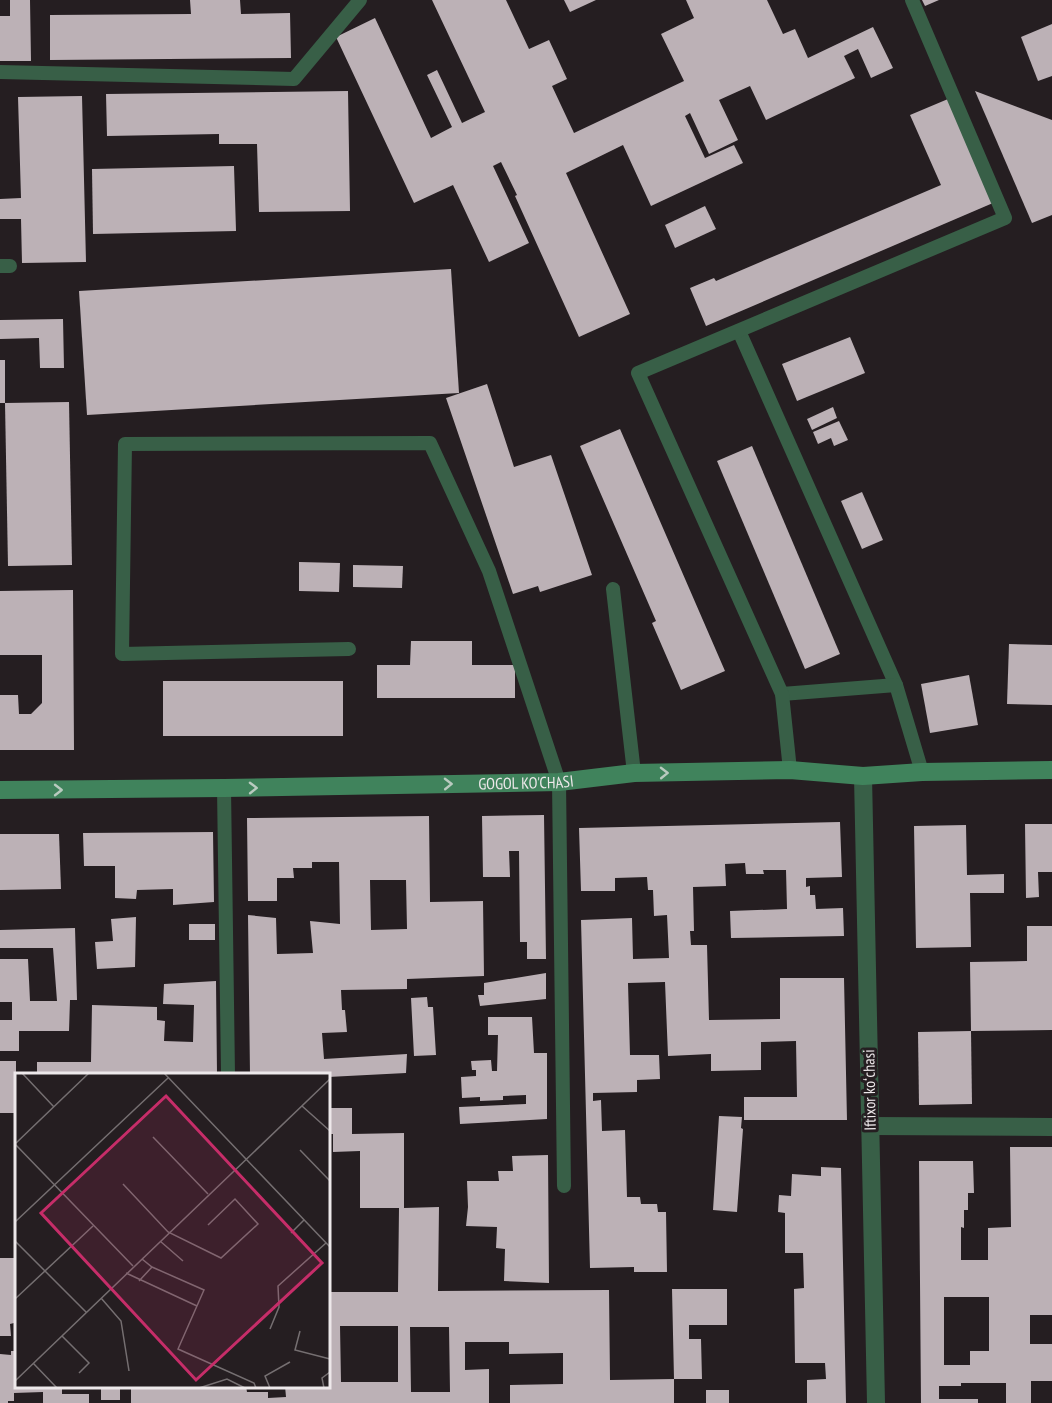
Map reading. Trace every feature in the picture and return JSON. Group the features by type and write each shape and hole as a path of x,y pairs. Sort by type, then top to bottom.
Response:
{"main road":[{"name":"GOGOL KO'CHASI","path":"0,790 224,789 559,782 634,773 790,770 863,776 922,772 1052,770"}],"street":[{"name":"Iftixor koʻchasi","path":"863,776 876,1403"},
{"path":"870,1126 1052,1127"}],"lane":[{"path":"0,72 294,79 360,0"},
{"path":"790,770 782,694 639,373 1005,218 912,0"},
{"path":"739,331 896,685 922,772"},
{"path":"349,649 122,654 125,444 430,443 489,571 559,782 564,1186"},
{"path":"613,589 634,773"},
{"path":"782,694 896,685"},
{"path":"224,789 228,1073"}],"building":[{"path":"10,0 30,0 31,61 0,61 0,16 10,16"},
{"path":"190,0 240,0 241,14 290,13 291,58 50,60 50,15 191,14"},
{"path":"432,0 506,0 529,49 549,40 567,79 552,86 574,133 684,81 661,34 694,18 686,0 767,0 783,34 795,29 808,58 873,27 893,68 871,78 858,49 844,56 855,78 766,120 750,86 719,100 738,140 709,154 690,113 685,116 705,158 734,145 743,163 651,206 623,145 566,173 630,314 579,337 501,162 493,166 529,243 489,262 453,185 414,203 336,37 375,18 431,138 452,127 427,75 437,70 462,123 485,112"},
{"path":"564,0 596,0 570,12"},
{"path":"922,0 939,0 925,6"},
{"path":"1052,24 1052,76 1038,81 1021,37"},
{"path":"348,91 350,211 259,212 257,144 219,144 219,134 107,136 106,94"},
{"path":"975,91 1052,120 1052,215 1032,223"},
{"path":"82,96 86,262 22,263 21,219 0,219 0,199 21,198 18,97"},
{"path":"948,99 993,203 706,326 690,288 714,278 716,281 941,185 910,115"},
{"path":"234,166 236,231 93,234 92,169"},
{"path":"705,206 716,229 675,248 665,225"},
{"path":"451,269 459,393 87,415 79,291"},
{"path":"63,319 64,368 40,368 39,338 0,339 0,320"},
{"path":"850,337 865,373 797,401 782,364"},
{"path":"0,360 5,360 5,403 0,403"},
{"path":"487,384 514,467 551,455 592,575 540,592 538,586 513,594 446,398"},
{"path":"69,402 72,565 8,566 5,403"},
{"path":"833,407 837,418 812,430 807,419"},
{"path":"839,421 848,440 834,446 831,438 818,444 813,432"},
{"path":"620,429 725,671 681,690 652,623 656,621 580,446"},
{"path":"752,446 840,654 805,669 717,461"},
{"path":"862,492 883,540 862,549 841,501"},
{"path":"299,562 340,563 339,592 299,591"},
{"path":"353,565 403,566 402,588 353,587"},
{"path":"73,590 74,750 0,750 0,695 18,695 19,714 31,714 42,703 42,655 0,655 0,591"},
{"path":"411,641 472,641 472,665 515,665 515,698 377,698 377,665 410,665"},
{"path":"1009,644 1052,645 1052,705 1007,704"},
{"path":"969,675 978,725 930,733 921,684"},
{"path":"163,681 343,681 343,736 163,736"},
{"path":"544,815 546,959 527,959 527,942 520,942 519,851 509,851 510,877 483,877 482,816"},
{"path":"429,816 430,902 483,901 484,976 407,979 407,989 341,990 342,1010 345,1010 347,1032 322,1033 324,1059 407,1054 406,1073 330,1077 330,1073 250,1073 248,915 276,918 277,954 313,953 310,921 340,924 339,862 312,862 312,868 293,868 294,878 277,878 277,901 248,901 247,818","holes":["370,880 406,880 407,929 371,930"]},
{"path":"840,822 842,877 806,878 806,887 810,886 810,895 815,895 816,909 843,908 844,936 731,938 730,911 787,909 786,870 763,870 764,874 746,874 745,863 725,864 726,886 693,887 694,931 690,931 691,945 707,945 709,1020 780,1019 780,978 844,978 847,1120 744,1120 744,1097 797,1097 796,1041 761,1042 761,1070 711,1071 711,1054 668,1056 665,982 628,983 630,1055 659,1055 660,1079 637,1080 637,1092 593,1093 593,1101 601,1100 602,1131 625,1130 627,1197 640,1197 641,1204 657,1204 658,1212 666,1212 667,1272 634,1272 634,1267 590,1268 581,920 632,918 633,959 669,958 667,915 654,916 653,890 648,890 647,877 615,878 615,891 581,891 579,828"},
{"path":"1025,824 1052,824 1052,872 1038,872 1039,897 1026,898"},
{"path":"966,825 967,875 1004,874 1004,893 970,893 971,947 916,948 914,826"},
{"path":"213,832 214,902 173,905 173,889 137,890 136,899 115,898 115,866 84,866 83,833"},
{"path":"0,834 59,834 61,889 0,890"},
{"path":"136,917 135,967 97,969 95,942 113,941 111,919"},
{"path":"189,924 215,924 215,940 189,940"},
{"path":"1027,926 1052,926 1052,1030 971,1031 970,962 1027,961"},
{"path":"75,928 77,1000 70,1000 69,1031 19,1031 19,1051 0,1051 0,1020 12,1020 12,1002 0,1002 0,959 28,959 30,1001 57,1001 53,948 0,948 0,930"},
{"path":"546,973 546,999 480,1006 478,995 484,995 484,983"},
{"path":"216,981 217,1073 37,1073 37,1062 91,1062 92,1005 157,1007 157,1020 165,1021 164,1041 193,1042 194,1005 163,1004 164,984"},
{"path":"427,997 428,1007 433,1007 436,1055 414,1056 411,998"},
{"path":"488,1017 532,1017 534,1053 547,1053 547,1119 460,1124 459,1107 526,1104 526,1095 503,1096 503,1100 480,1101 480,1097 462,1098 461,1077 476,1076 476,1070 472,1070 471,1061 491,1060 492,1071 497,1071 498,1035 488,1035"},
{"path":"971,1031 972,1104 919,1105 918,1032"},
{"path":"0,1061 16,1061 15,1113 0,1113"},
{"path":"330,1108 352,1108 352,1134 404,1133 404,1208 439,1207 438,1291 609,1290 610,1380 674,1379 674,1403 510,1403 510,1385 563,1384 563,1353 509,1354 509,1342 465,1342 465,1370 489,1369 489,1403 131,1403 131,1388 246,1388 247,1392 268,1392 268,1398 286,1397 285,1388 330,1388 330,1292 398,1292 399,1208 360,1208 360,1151 333,1152 333,1134 330,1134","holes":["340,1326 398,1326 398,1382 341,1382","410,1327 449,1327 450,1392 411,1392"]},
{"path":"719,1116 742,1117 737,1212 713,1210"},
{"path":"1010,1147 1052,1147 1052,1315 1030,1315 1030,1344 1052,1344 1052,1381 1031,1381 1031,1403 1006,1403 1006,1383 961,1383 961,1386 939,1386 939,1399 978,1399 978,1403 921,1403 919,1161 973,1161 974,1193 968,1193 968,1210 964,1210 964,1228 961,1227 961,1260 988,1260 988,1228 1011,1227","holes":["944,1297 989,1297 989,1351 970,1351 970,1365 944,1365"]},
{"path":"548,1155 549,1283 504,1281 505,1249 496,1248 497,1227 466,1226 467,1181 499,1181 498,1171 513,1171 512,1156"},
{"path":"821,1167 841,1168 846,1403 807,1403 807,1380 826,1379 825,1363 795,1363 794,1289 804,1288 803,1253 785,1253 785,1213 778,1212 779,1195 791,1196 792,1174 821,1176"},
{"path":"0,1258 15,1258 14,1323 10,1324 11,1336 0,1336"},
{"path":"672,1289 727,1289 727,1325 689,1325 689,1339 701,1339 702,1379 674,1379"},
{"path":"11,1351 15,1351 15,1388 62,1388 62,1394 89,1394 89,1403 43,1403 43,1392 14,1393 14,1401 0,1403 0,1354 11,1355"},
{"path":"101,1388 120,1388 120,1400 101,1400"},
{"path":"706,1390 729,1390 729,1403 706,1403"}]}
